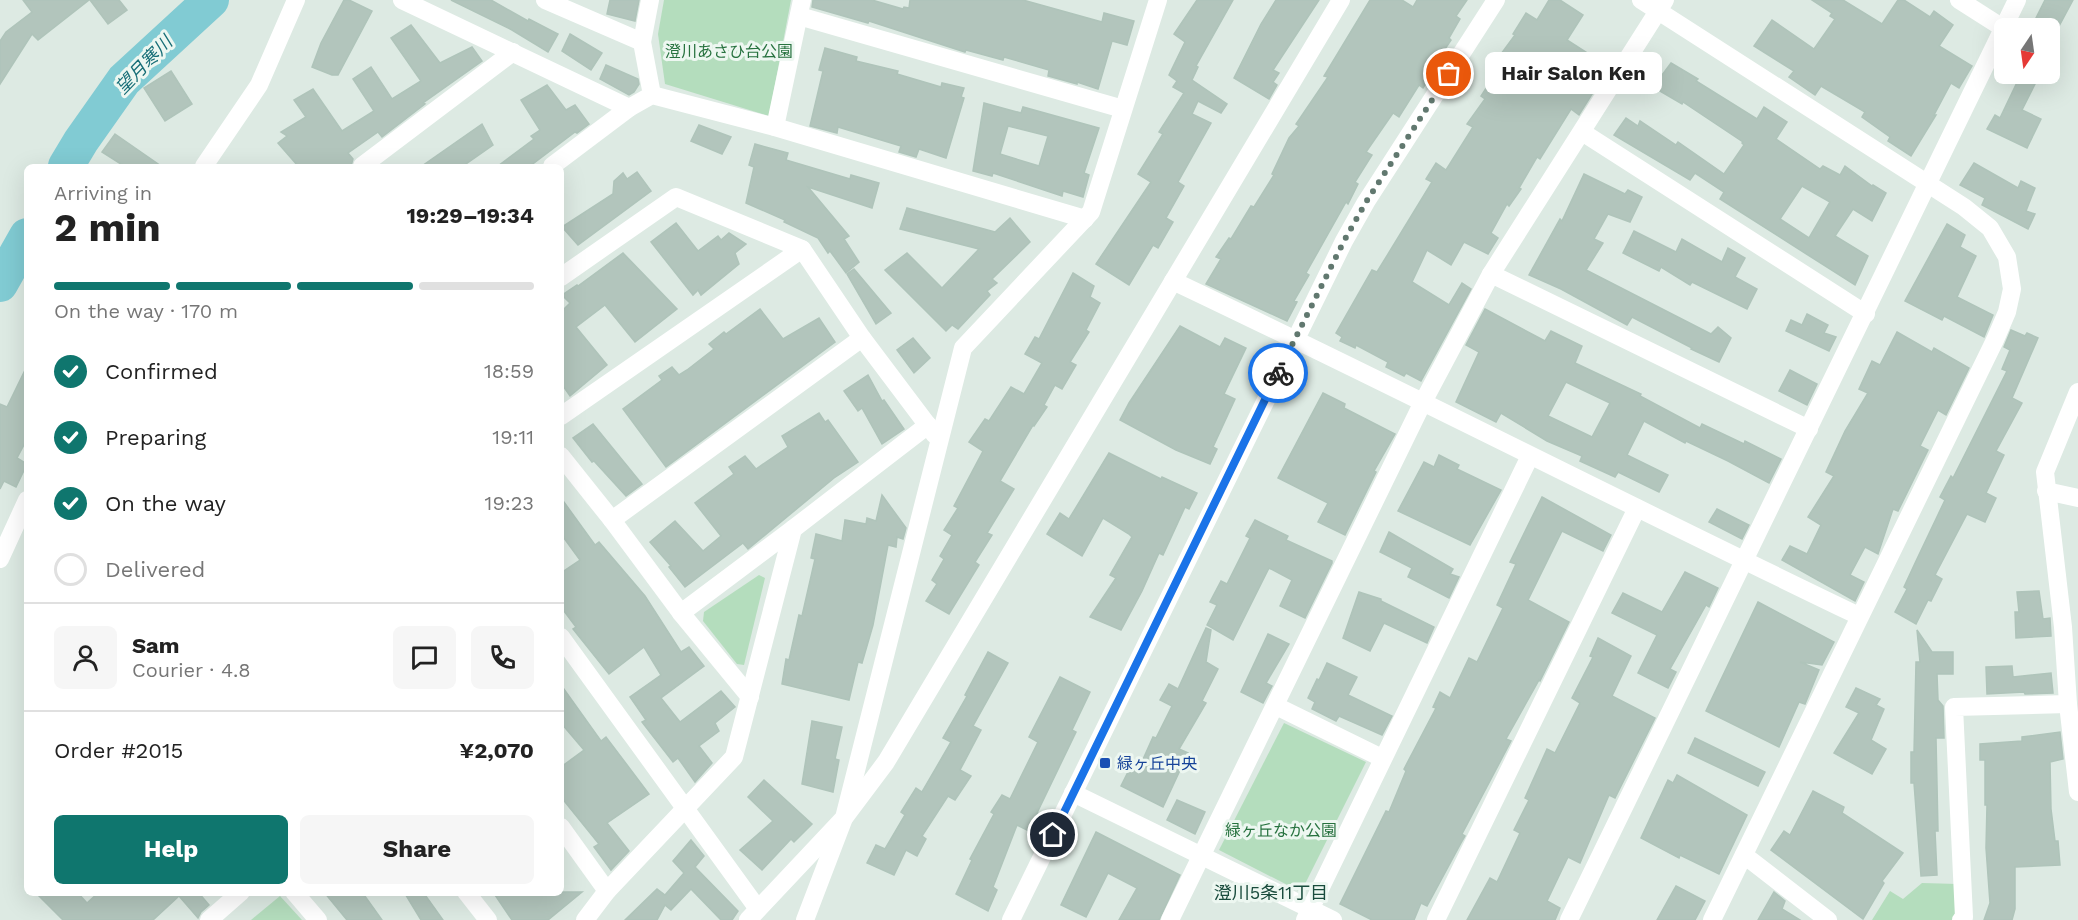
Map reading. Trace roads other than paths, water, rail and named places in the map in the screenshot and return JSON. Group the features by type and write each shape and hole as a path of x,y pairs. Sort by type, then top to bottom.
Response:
{"street":[{"path":"205,164 259,85 296,0"},
{"path":"402,0 628,108"},
{"path":"545,0 642,42"},
{"path":"650,0 642,42 652,95"},
{"path":"806,920 844,818 963,348 1090,212 1158,0"},
{"path":"564,641 685,809 753,914 844,818 886,762 1341,0"},
{"path":"1011,920 1331,266 1366,202 1496,0"},
{"path":"1641,0 1662,5 1927,185 1964,207 1990,228 2007,257 2012,289 2007,312 1995,340 1712,920"},
{"path":"1959,0 1994,22"},
{"path":"2008,18 2017,0"},
{"path":"1170,920 1422,404 1491,274 1662,5"},
{"path":"775,127 800,8 1123,109"},
{"path":"1569,920 1866,314 1994,47"},
{"path":"365,164 513,52"},
{"path":"555,164 628,108 652,95 775,127 1085,219"},
{"path":"1582,132 1866,314"},
{"path":"564,275 676,197 802,249 862,338 939,442"},
{"path":"564,414 802,249"},
{"path":"1491,274 1809,429"},
{"path":"1173,281 1859,616"},
{"path":"612,520 862,338"},
{"path":"2078,392 2045,472 2046,491 2071,628 2068,704 2078,792"},
{"path":"681,613 928,425"},
{"path":"1307,914 1530,456"},
{"path":"564,460 681,613 750,697"},
{"path":"2046,491 2078,498"},
{"path":"0,559 24,507"},
{"path":"1436,920 1637,508"},
{"path":"585,920 607,891 734,757 793,529"},
{"path":"1961,920 1964,917 1954,708 2068,704"},
{"path":"1276,706 1383,758"},
{"path":"1073,793 1202,856 1307,914 1333,920"},
{"path":"564,831 607,891"},
{"path":"1744,855 1828,920"},
{"path":"209,920 236,896"},
{"path":"297,896 318,920"},
{"path":"469,896 488,920"}],"waterway":[{"name":"望月寒川","path":"67,164 124,80 211,0"},
{"name":"望月寒川","path":"0,284 24,241"}],"place":[{"name":"Hair Salon Ken","path":"1449,74"},
{"name":"緑ヶ丘中央","path":"1105,763"}],"district":[{"name":"澄川5条11丁目","path":"1271,893"}],"park label":[{"name":"澄川あさひ台公園","path":"729,51"},
{"name":"緑ヶ丘なか公園","path":"1281,830"}]}
